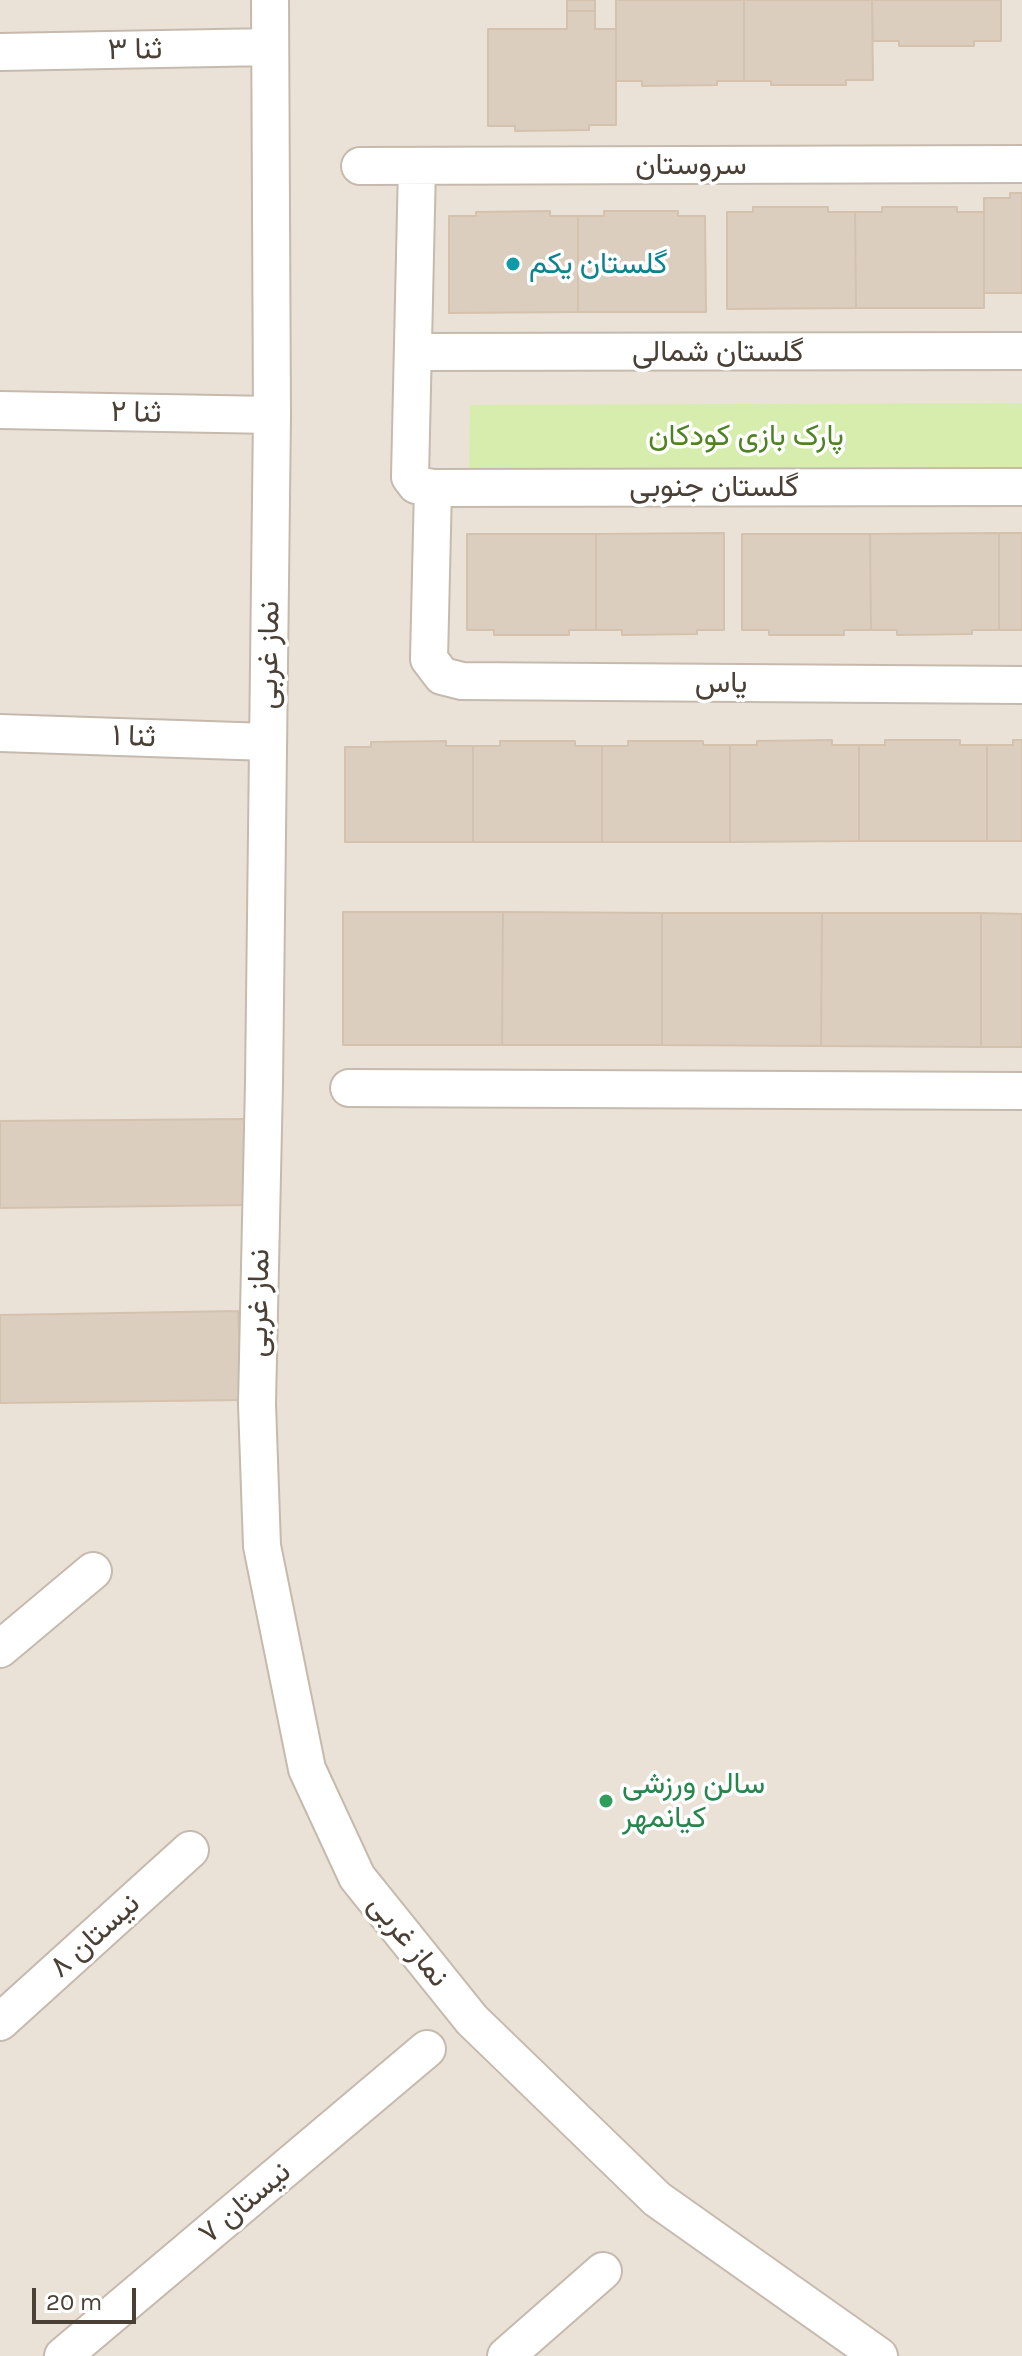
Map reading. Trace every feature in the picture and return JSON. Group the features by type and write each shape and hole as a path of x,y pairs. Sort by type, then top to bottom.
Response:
{"street":[{"name":"نماز غربی","path":"270,0 272,415 257,1404 262,1546 307,1769 357,1877 472,2020 657,2199 879,2356"},
{"name":"ثنا ۳","path":"0,52 270,47"},
{"name":"سروستان","path":"360,166 1022,164"},
{"path":"417,166 414,352 422,482"},
{"name":"گلستان شمالی","path":"414,352 1022,351"},
{"name":"ثنا ۲","path":"0,410 272,415"},
{"name":"گلستان جنوبی","path":"422,482 1022,487"},
{"name":"یاس","path":"422,482 429,659 442,676 462,681 1022,685"},
{"name":"ثنا ۱","path":"0,733 268,742"},
{"path":"349,1088 1022,1091"},
{"path":"0,1649 93,1571"},
{"name":"نیستان ۸","path":"0,2022 190,1850"},
{"name":"نیستان ۷","path":"63,2356 427,2049"},
{"path":"506,2356 603,2271"}],"shaded area":[{"path":"0,0 1022,0 1022,2356 0,2356"}],"green space":[{"name":"پارک بازی کودکان","path":"1022,403 1022,468 469,468 470,405"}],"building":[{"path":"567,0 595,0 595,11 567,11"},
{"path":"616,0 744,0 744,81 717,81 717,85 642,86 642,81 616,81"},
{"path":"744,0 872,0 873,80 846,80 846,85 771,85 771,81 744,81"},
{"path":"872,0 1001,0 1001,41 974,41 974,46 899,46 899,41 873,41"},
{"path":"567,11 595,11 595,29 616,29 616,125 589,125 589,130 515,131 515,126 488,126 488,29 567,29"},
{"path":"1010,193 1022,193 1022,293 984,293 984,198 1010,198"},
{"path":"753,207 828,207 828,212 855,212 856,308 727,309 727,212 753,212"},
{"path":"882,207 957,207 957,212 984,212 984,308 856,308 855,212 882,212"},
{"name":"گلستان یکم","path":"550,211 550,216 578,216 578,312 449,313 449,216 476,216 476,212"},
{"path":"604,211 678,211 678,216 705,216 706,312 578,312 578,216 604,216"},
{"path":"724,533 724,630 697,630 697,634 622,635 622,630 596,630 596,534"},
{"path":"999,533 999,630 972,630 972,634 897,635 897,630 871,630 870,534"},
{"path":"999,533 1022,533 1022,630 999,630"},
{"path":"467,534 596,534 596,630 569,630 569,635 494,635 494,630 467,630"},
{"path":"742,534 870,534 871,630 844,630 844,635 769,635 769,630 742,630"},
{"path":"832,740 832,745 859,745 859,841 730,842 730,745 757,745 757,741"},
{"path":"885,740 960,740 960,745 987,745 987,841 859,841 859,745 885,745"},
{"path":"1013,740 1022,740 1022,841 987,841 987,745 1013,745"},
{"path":"446,741 446,746 473,746 473,842 345,842 345,747 371,747 371,742"},
{"path":"500,741 575,741 575,746 602,746 602,842 473,842 473,746 500,746"},
{"path":"628,741 703,741 703,745 730,745 730,842 602,842 602,746 628,746"},
{"path":"343,912 503,912 502,1045 343,1045"},
{"path":"503,912 662,913 662,1045 502,1045"},
{"path":"662,913 822,913 821,1046 662,1045"},
{"path":"822,913 981,913 981,1047 821,1046"},
{"path":"981,913 1022,914 1022,1047 981,1047"},
{"path":"246,1119 246,1205 0,1208 0,1121"},
{"path":"238,1311 242,1400 0,1403 0,1315"}],"place":[{"name":"گلستان یکم","path":"513,264"},
{"name":"سالن ورزشی کیانمهر","path":"606,1801"}]}
